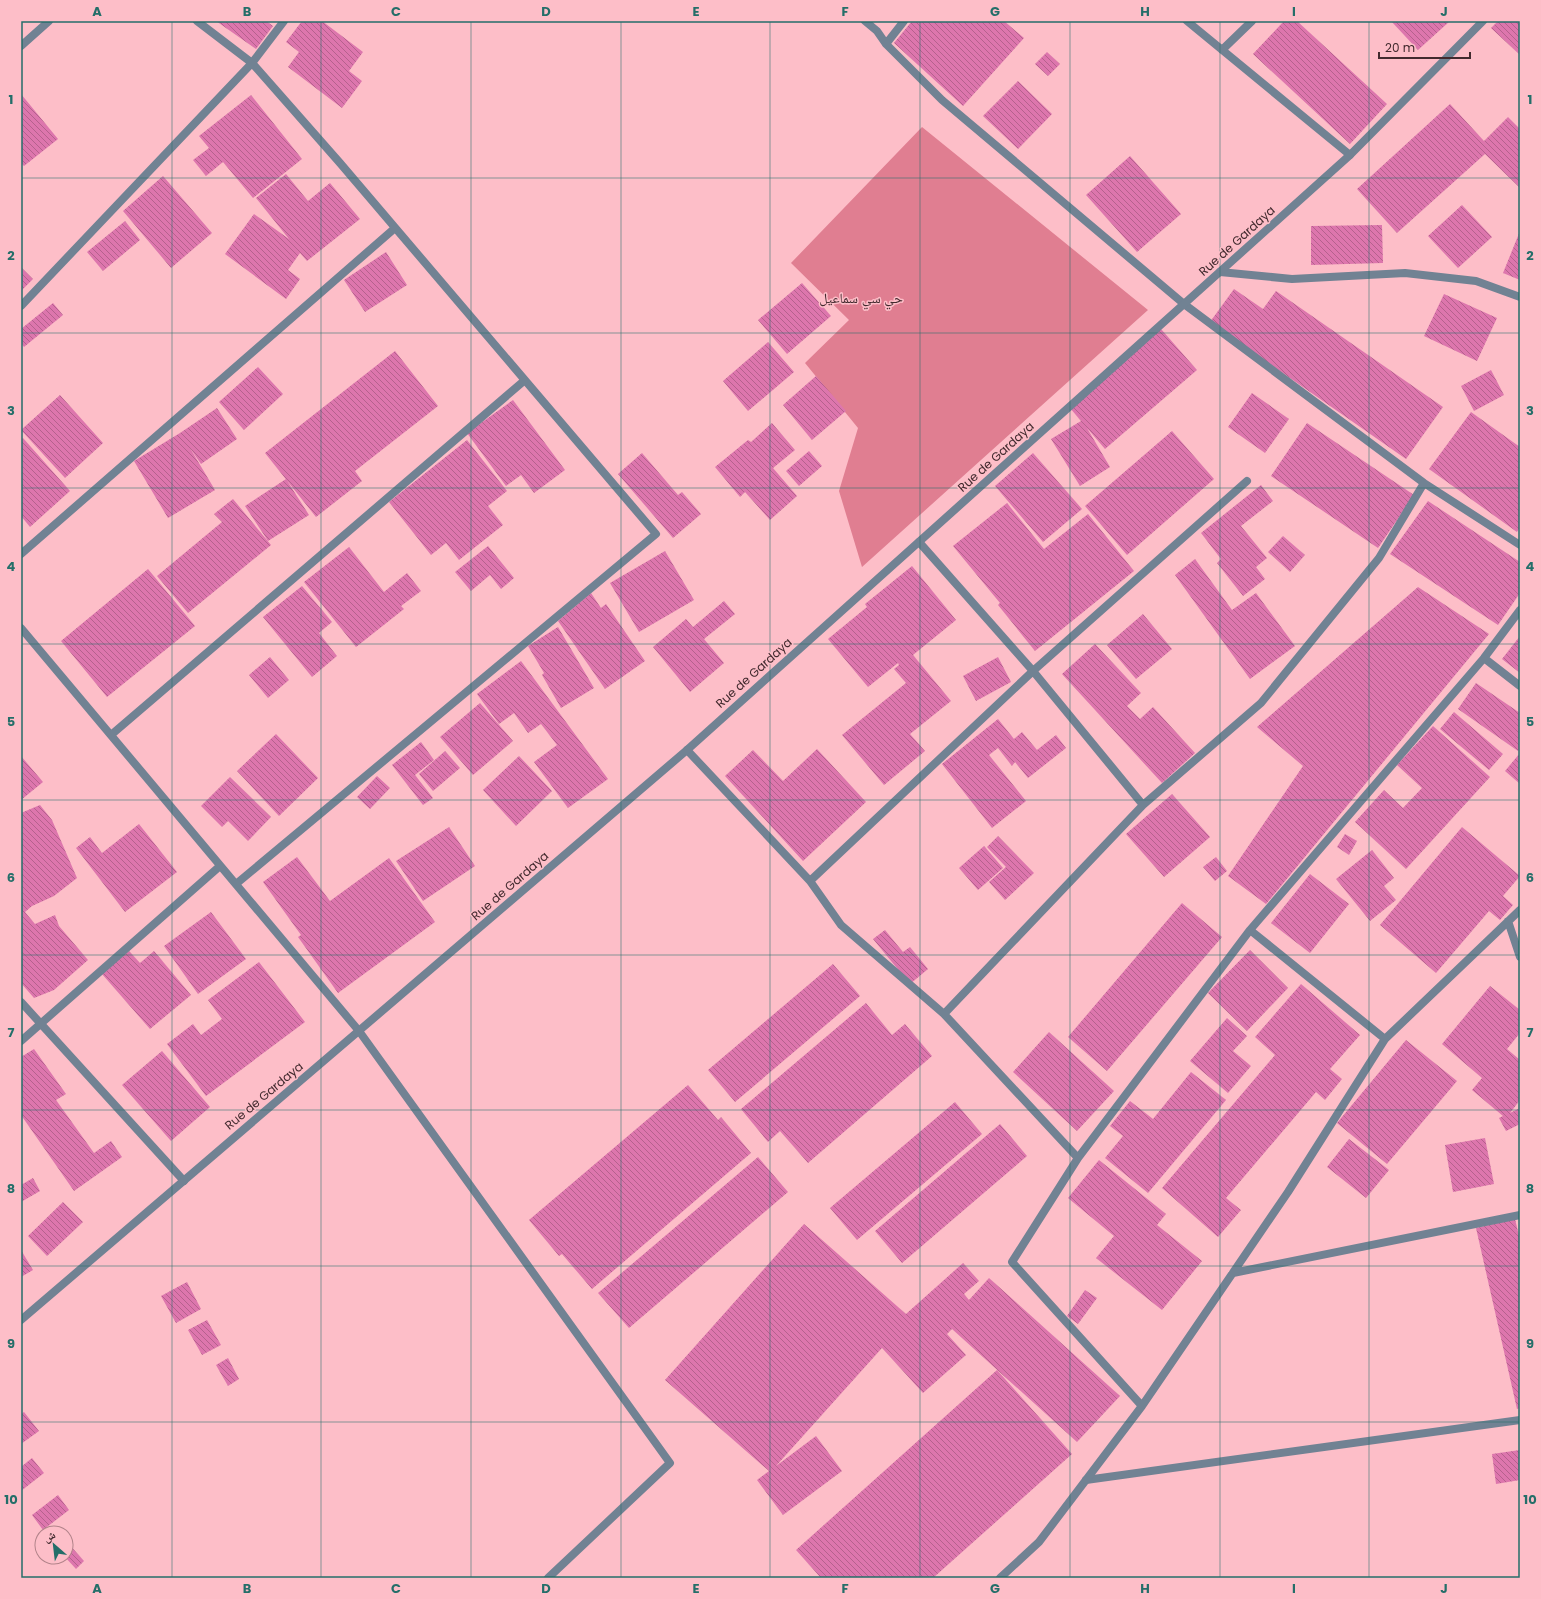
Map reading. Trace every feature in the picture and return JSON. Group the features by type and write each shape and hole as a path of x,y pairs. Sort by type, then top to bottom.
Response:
{"street":[{"path":"21,46 49,21"},
{"path":"197,21 252,63 656,534 236,884"},
{"path":"21,306 252,63 284,21"},
{"path":"865,21 878,31 886,44 942,100 1184,304 1424,483 1520,545"},
{"path":"886,44 904,21"},
{"path":"1187,21 1350,155"},
{"path":"1222,50 1252,21"},
{"name":"Rue de Gardaya","path":"21,1320 687,750 1350,155 1483,21"},
{"path":"21,554 395,228"},
{"path":"1220,272 1292,278 1405,273 1476,281 1520,297"},
{"path":"111,735 525,380"},
{"path":"810,881 1033,672 1247,481"},
{"path":"944,1014 1143,805 1260,703 1379,558 1424,483"},
{"path":"919,542 1033,672 1143,805"},
{"path":"1142,1406 1012,1262 1078,1158 1250,930 1484,658 1520,610"},
{"path":"21,628 359,1031 670,1463 548,1578"},
{"path":"1484,658 1520,686"},
{"path":"687,750 810,881 842,925 944,1014 1078,1158"},
{"path":"21,1041 220,866"},
{"path":"1000,1578 1039,1542 1142,1406 1288,1192 1385,1039 1520,910"},
{"path":"1508,921 1520,957"},
{"path":"1250,930 1385,1039"},
{"path":"21,1002 184,1180"},
{"path":"1233,1273 1520,1215"},
{"path":"1086,1480 1520,1420"}],"shaded area":[{"path":"922,127 1148,310 862,567 839,491 858,428 805,363 849,320 791,263"}],"building":[{"path":"216,21 266,21 273,26 256,49"},
{"path":"302,21 322,21 363,52 349,71 362,81 342,108 288,67 299,52 286,42"},
{"path":"912,21 1004,21 1024,38 963,106 894,43"},
{"path":"1284,21 1297,21 1387,104 1350,144 1253,54"},
{"path":"1391,21 1450,21 1418,50"},
{"path":"1498,21 1520,21 1520,55 1491,28"},
{"path":"1047,52 1060,64 1048,76 1035,64"},
{"path":"1018,81 1052,114 1018,149 983,116"},
{"path":"21,94 58,139 24,166 21,163"},
{"path":"251,95 302,159 253,198 223,162 206,176 193,160 209,148 199,136"},
{"path":"1450,104 1484,141 1508,117 1520,129 1520,188 1485,154 1397,233 1357,189"},
{"path":"1130,156 1181,214 1137,252 1086,195"},
{"path":"286,174 308,201 330,183 360,219 307,261 300,253 288,270 300,279 286,299 225,254 254,214 289,239 256,198"},
{"path":"163,176 212,233 171,268 123,211"},
{"path":"1462,205 1492,237 1458,268 1428,236"},
{"path":"125,221 140,240 103,271 87,252"},
{"path":"1382,225 1383,263 1311,265 1311,226"},
{"path":"1520,231 1520,280 1503,273"},
{"path":"386,252 407,285 365,312 344,280"},
{"path":"21,267 33,279 21,291"},
{"path":"802,283 831,316 787,354 758,320"},
{"path":"1234,289 1263,309 1276,291 1443,407 1406,459 1210,322"},
{"path":"1444,294 1497,318 1477,361 1424,336"},
{"path":"53,303 63,315 24,347 21,343 21,329"},
{"path":"1161,329 1197,370 1105,449 1087,428 1110,467 1080,486 1051,439 1081,421 1070,408"},
{"path":"768,342 794,372 748,411 723,381"},
{"path":"395,351 438,406 355,471 362,481 316,517 265,453"},
{"path":"258,367 283,394 244,430 219,402"},
{"path":"1491,370 1504,395 1474,411 1461,386"},
{"path":"816,376 846,411 812,440 783,405"},
{"path":"1252,393 1289,419 1265,453 1228,427"},
{"path":"60,395 103,443 65,478 21,430"},
{"path":"513,400 565,470 534,493 521,475 506,486 467,433"},
{"path":"217,408 237,439 201,464 190,448 215,490 168,518 134,461"},
{"path":"1471,412 1520,447 1520,527 1517,532 1429,469"},
{"path":"772,423 795,450 773,468 797,496 770,520 745,492 740,497 715,467 748,440 751,442"},
{"path":"1307,423 1414,495 1378,548 1271,476"},
{"path":"1172,431 1214,479 1127,555 1085,506"},
{"path":"23,438 70,491 30,527 21,516 21,440"},
{"path":"467,440 507,491 488,506 503,525 459,560 446,543 431,555 389,502"},
{"path":"809,451 822,466 799,486 786,471"},
{"path":"642,453 678,495 682,492 701,514 673,538 618,474"},
{"path":"1033,453 1082,509 1043,542 995,486"},
{"path":"286,479 309,515 268,541 245,506"},
{"path":"1261,485 1273,501 1241,526 1267,558 1256,567 1265,579 1243,596 1217,563 1221,559 1201,533"},
{"path":"233,499 271,545 188,613 157,576 222,522 214,514"},
{"path":"1428,501 1520,562 1520,593 1498,625 1390,554"},
{"path":"1007,503 1044,549 1088,514 1134,571 1035,651 998,605 1000,603 953,546"},
{"path":"1283,536 1305,555 1290,572 1268,552"},
{"path":"488,546 514,578 501,589 490,575 471,591 455,572"},
{"path":"349,547 384,592 407,573 421,591 401,606 404,609 356,647 304,582"},
{"path":"665,551 694,600 639,632 610,583"},
{"path":"1195,559 1232,610 1256,593 1295,646 1250,679 1175,575"},
{"path":"912,566 956,620 913,655 951,701 910,734 925,751 884,785 842,735 906,683 894,669 899,665 898,663 868,687 828,639 867,607 865,604"},
{"path":"148,569 195,626 107,697 61,641"},
{"path":"302,586 332,622 319,633 337,656 312,677 263,617"},
{"path":"1418,587 1489,634 1266,904 1228,876 1303,766 1257,727"},
{"path":"591,593 601,608 606,604 645,661 605,689 558,621"},
{"path":"724,601 735,614 704,639 724,663 690,692 653,647 686,619 693,627"},
{"path":"1143,614 1172,649 1136,679 1107,645"},
{"path":"558,627 594,688 561,708 542,675 544,673 528,646"},
{"path":"1520,636 1520,673 1502,659"},
{"path":"1095,644 1141,693 1127,706 1140,719 1153,707 1195,753 1162,783 1062,674"},
{"path":"270,657 289,680 268,698 249,675"},
{"path":"998,657 1011,682 976,701 963,676"},
{"path":"521,661 608,779 568,808 534,762 557,745 541,724 528,733 514,713 499,724 477,694"},
{"path":"1476,683 1520,713 1520,748 1518,751 1458,709"},
{"path":"480,703 513,741 473,775 440,737"},
{"path":"1454,712 1503,754 1489,770 1440,729"},
{"path":"998,719 1014,739 1022,732 1037,750 1056,735 1066,748 1028,778 1015,762 1012,766 998,748 989,755 1026,801 992,828 942,764"},
{"path":"1433,726 1490,777 1406,869 1355,822 1384,790 1403,808 1422,788 1397,765"},
{"path":"276,734 318,778 279,816 237,771"},
{"path":"421,742 434,760 415,775 433,798 423,805 392,765"},
{"path":"817,749 866,802 803,861 725,776 753,750 783,781"},
{"path":"445,751 460,768 433,791 419,774"},
{"path":"1520,753 1520,784 1505,771"},
{"path":"21,756 43,782 21,800"},
{"path":"519,756 552,791 516,826 483,790"},
{"path":"377,776 390,788 370,809 357,797"},
{"path":"230,777 271,817 248,841 228,821 222,827 201,806"},
{"path":"1172,794 1210,837 1164,877 1126,834"},
{"path":"40,805 52,820 77,878 54,896 32,906 25,912 35,924 55,915 59,926 88,960 54,990 34,998 21,983 21,813"},
{"path":"139,824 177,872 125,912 76,848 90,837 102,853"},
{"path":"449,827 475,866 423,901 396,861"},
{"path":"1462,827 1520,876 1503,896 1513,905 1500,920 1489,911 1436,973 1380,925"},
{"path":"1345,834 1357,841 1349,855 1337,847"},
{"path":"998,836 1034,873 1005,900 989,882 1006,867 987,847"},
{"path":"984,846 1003,868 978,890 959,868"},
{"path":"1372,850 1394,878 1384,886 1396,900 1370,921 1336,879"},
{"path":"297,857 330,901 389,858 435,922 338,993 298,937 301,935 263,882"},
{"path":"1216,857 1227,871 1215,881 1203,867"},
{"path":"1310,874 1349,904 1310,953 1271,923"},
{"path":"1182,903 1222,937 1107,1071 1068,1037"},
{"path":"211,912 246,959 198,994 164,946"},
{"path":"885,930 903,952 910,947 928,969 910,984 873,939"},
{"path":"1250,950 1288,988 1247,1031 1208,993"},
{"path":"129,951 140,963 154,951 191,995 150,1029 102,974"},
{"path":"259,962 305,1022 206,1096 167,1044 193,1024 201,1035 222,1019 208,1000"},
{"path":"833,964 860,996 735,1102 708,1070"},
{"path":"1301,984 1360,1035 1330,1069 1342,1079 1325,1100 1316,1092 1226,1198 1241,1210 1218,1237 1162,1188 1275,1055 1255,1037"},
{"path":"1490,986 1520,1010 1520,1033 1507,1049 1520,1060 1520,1100 1510,1113 1520,1108 1520,1124 1506,1131 1499,1118 1503,1116 1472,1090 1482,1078 1442,1044"},
{"path":"866,1003 892,1035 905,1024 932,1056 808,1163 780,1131 768,1142 741,1109"},
{"path":"1227,1018 1247,1036 1233,1051 1251,1066 1228,1093 1190,1061"},
{"path":"1049,1032 1114,1091 1077,1131 1013,1072"},
{"path":"1406,1040 1457,1081 1387,1164 1337,1123"},
{"path":"34,1049 66,1094 56,1100 94,1153 111,1141 122,1157 74,1191 21,1115 21,1057"},
{"path":"162,1051 210,1107 171,1141 122,1085"},
{"path":"1191,1072 1226,1100 1148,1193 1105,1158 1123,1136 1110,1126 1130,1101 1153,1119"},
{"path":"688,1085 718,1120 721,1117 751,1153 592,1289 562,1254 559,1256 529,1220"},
{"path":"955,1102 982,1134 857,1240 830,1208"},
{"path":"1000,1124 1027,1156 902,1263 875,1231"},
{"path":"1485,1138 1494,1184 1453,1192 1445,1145"},
{"path":"1349,1139 1389,1170 1366,1198 1327,1167"},
{"path":"758,1157 788,1192 629,1328 598,1293"},
{"path":"1099,1160 1166,1214 1157,1225 1202,1261 1162,1310 1096,1258 1114,1236 1068,1198"},
{"path":"33,1178 40,1191 21,1202 21,1185"},
{"path":"63,1202 83,1222 47,1256 28,1236"},
{"path":"1515,1219 1520,1240 1520,1408 1517,1409 1476,1228"},
{"path":"804,1224 906,1314 963,1263 979,1281 964,1294 969,1300 989,1278 1120,1396 1077,1442 952,1329 947,1334 966,1355 923,1393 882,1348 776,1466 816,1436 842,1471 783,1515 757,1480 769,1471 665,1380"},
{"path":"21,1250 33,1270 21,1277"},
{"path":"187,1282 201,1309 176,1323 161,1296"},
{"path":"1085,1290 1097,1298 1078,1324 1067,1316"},
{"path":"207,1320 221,1345 202,1355 188,1330"},
{"path":"228,1358 239,1379 228,1386 216,1365"},
{"path":"997,1370 1072,1454 933,1578 821,1578 796,1550"},
{"path":"24,1412 39,1431 21,1444 21,1414"},
{"path":"1520,1450 1520,1480 1496,1484 1492,1454"},
{"path":"32,1458 44,1473 21,1491 21,1467"},
{"path":"58,1495 69,1510 50,1525 39,1525 32,1515"},
{"path":"74,1550 84,1561 76,1569 72,1565 74,1565"}],"district":[{"name":"حي سي سماعيل","path":"861,298"}]}
